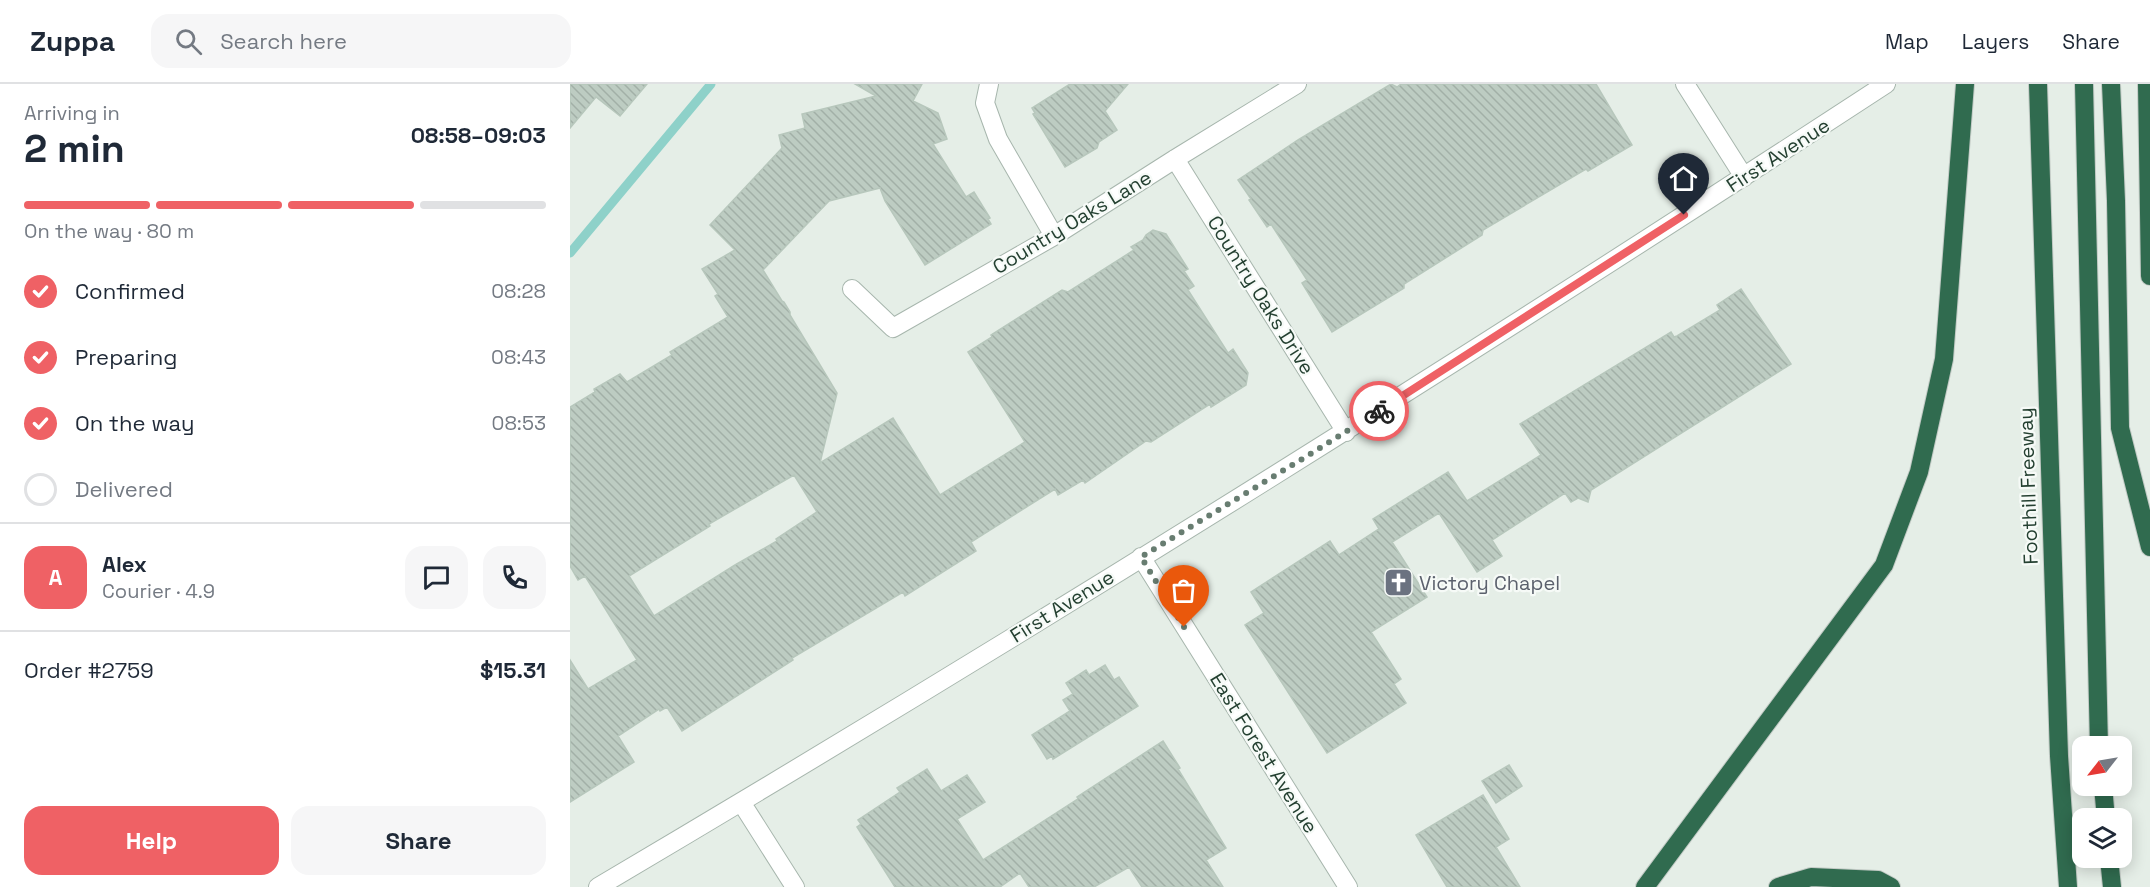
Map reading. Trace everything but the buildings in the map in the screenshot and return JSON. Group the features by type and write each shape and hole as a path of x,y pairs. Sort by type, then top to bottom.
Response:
{"highway":[{"path":"1645,887 1884,565 1919,472 1944,358 1965,84"},
{"name":"Foothill Freeway","path":"2038,84 2059,756 2068,887"},
{"path":"2111,84 2116,201 2120,428 2150,547"},
{"path":"2147,84 2150,276"},
{"path":"2084,92 2100,736"},
{"path":"2110,868 2112,887"},
{"path":"1778,887 1811,877 1878,880 1891,887"}],"street":[{"path":"989,84 985,103 998,139 1054,236"},
{"name":"Country Oaks Lane","path":"852,289 893,328 1054,236 1297,84"},
{"path":"1685,84 1744,177"},
{"name":"First Avenue","path":"598,887 1346,432 1886,84"},
{"name":"Country Oaks Drive","path":"1175,159 1346,432"},
{"name":"East Forest Avenue","path":"1141,557 1348,887"},
{"path":"741,802 795,887"}],"waterway":[{"path":"570,253 711,84"}],"way so far":[{"path":"1184,627 1141,557 1379,411"}],"place":[{"name":"Victory Chapel","path":"1398,583"}],"route":[{"path":"1379,411 1684,215"}]}
